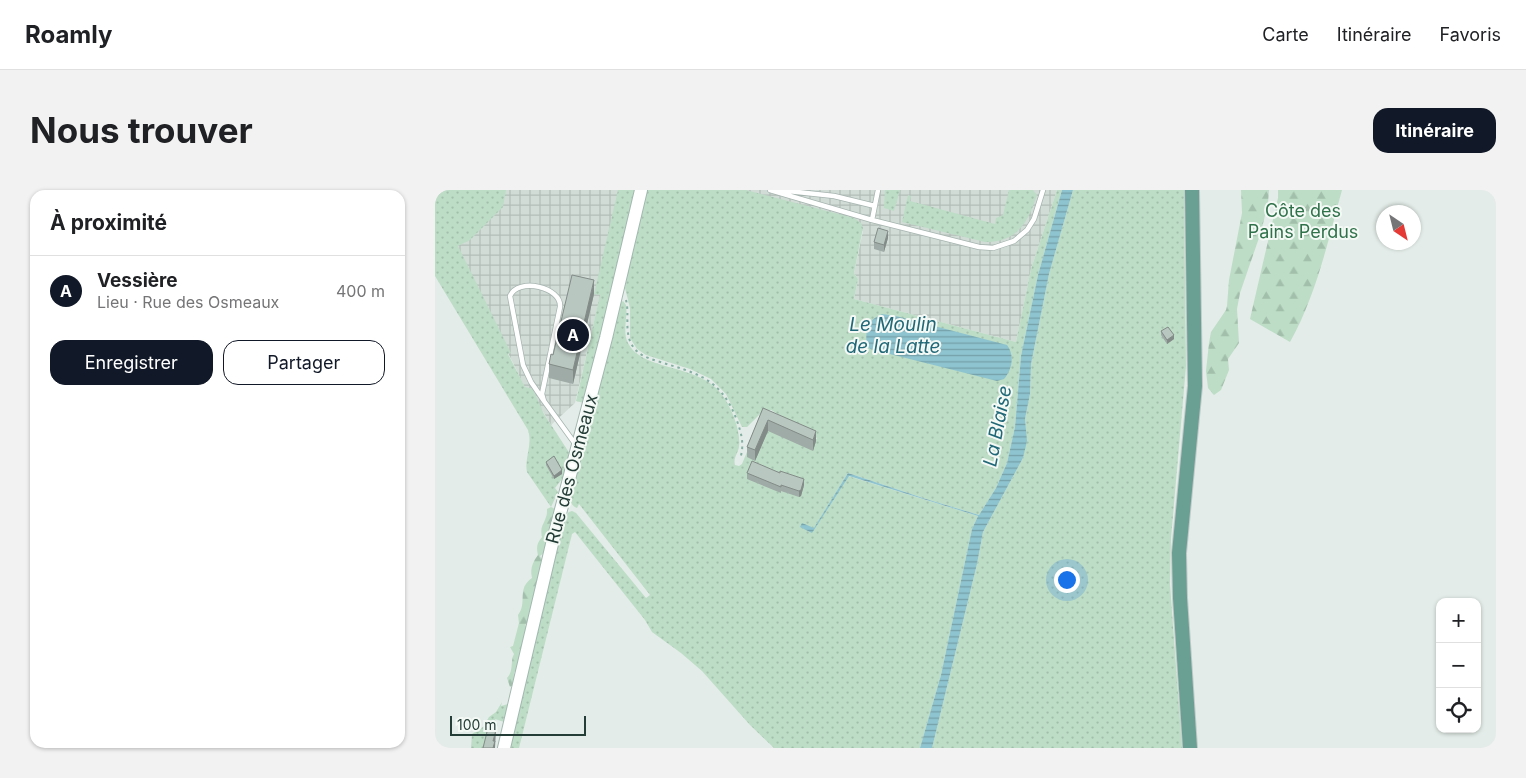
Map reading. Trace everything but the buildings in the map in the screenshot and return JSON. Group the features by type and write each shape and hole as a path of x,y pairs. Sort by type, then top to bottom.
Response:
{"main road":[{"name":"Rue des Osmeaux","path":"504,748 552,544 578,448 641,190"},
{"path":"1190,748 1179,589 1179,553 1195,386 1192,190"}],"lane":[{"path":"770,190 872,220 979,247 993,248 1014,240 1027,230 1034,219 1043,190"},
{"path":"779,190 834,196 875,206"},
{"path":"872,220 878,190"},
{"path":"544,401 542,391 561,304 553,292 522,286 513,291 510,296 520,354 526,371 544,401 578,448"}],"path":[{"path":"619,284 627,301 629,338 634,348 638,353 649,358 697,374 718,387 728,400 739,425 743,445 740,459"}],"shaded area":[{"path":"435,190 625,190 575,403 551,425 538,403 533,389 525,388 451,236"},
{"path":"689,190 1057,190 1031,269 1016,342 854,299 858,279 854,273 863,231"}],"green space":[{"path":"435,190 506,190 503,207 470,240 458,246 511,353 508,354 525,387 533,389 544,414 570,454 569,470 555,488 558,492 551,507 527,472 530,441 528,430 435,276"},
{"path":"618,190 637,190 584,403 576,401 600,295 594,294"},
{"path":"645,190 746,190 854,218 861,223 863,228 854,273 858,279 854,299 1016,342 1031,269 1057,190 1062,190 1038,275 1021,356 1015,427 1007,463 996,488 979,515 848,473 812,532 848,476 978,516 972,529 941,675 920,748 774,748 750,725 702,671 652,632 645,620 575,532 572,534 519,748 509,748 564,519 569,512 576,513 646,598 650,595 579,504 577,508 575,507 570,499 620,303 623,301 626,305 626,339 635,352 658,364 701,378 713,385 723,396 733,414 739,434 739,447 735,458 735,465 739,466 742,464 759,423 815,441 817,438 771,410 762,412 747,427 742,427 726,394 711,379 690,369 646,355 637,349 630,338 630,308 625,288"},
{"path":"885,190 900,190 894,211 884,208"},
{"path":"1009,190 1033,190 1037,195 1030,214 1020,229 1006,238 996,241 985,242 902,222 908,195 911,196 910,201 995,224 996,218 1003,215"},
{"path":"1073,190 1184,190 1186,366 1171,538 1170,584 1182,748 932,748 977,564 983,532 1023,458 1026,441 1025,419 1030,394 1031,364 1049,274"},
{"path":"1241,190 1269,190 1268,203 1261,232 1240,293 1237,309 1239,343 1228,359 1229,370 1221,390 1214,395 1208,388 1206,371 1209,343 1211,332 1227,306 1229,280 1242,213"},
{"name":"Côte des Pains Perdus","path":"1278,190 1342,190 1314,287 1290,342 1250,319 1278,198"},
{"path":"551,507 555,509 555,517 552,519 546,551 540,556 543,561 529,621 525,625 519,664 514,673 513,685 510,687 507,678 514,654 510,647 513,646 519,623 518,615 521,610 524,587 532,578 532,566 538,555 537,545 542,537 547,509"},
{"path":"502,702 501,706 508,704 505,722 502,725 504,722 495,719 498,725 487,748 471,748 472,734 483,727"}],"water":[{"path":"1062,190 1073,190 1049,274 1031,364 1030,394 1025,419 1027,441 1023,458 983,532 977,564 932,748 920,748 941,675 972,529 978,516 849,476 812,533 800,527 802,523 814,528 848,473 979,515 996,488 1007,463 1015,427 1021,356 1038,275"},
{"name":"Le Moulin de la Latte","path":"882,314 1007,345 1012,358 1009,371 1004,379 997,381 870,349 866,340 868,328 871,321"}],"place":[{"name":"Vessière","path":"573,335"}],"water label":[{"name":"La Blaise","path":"997,426"}]}
